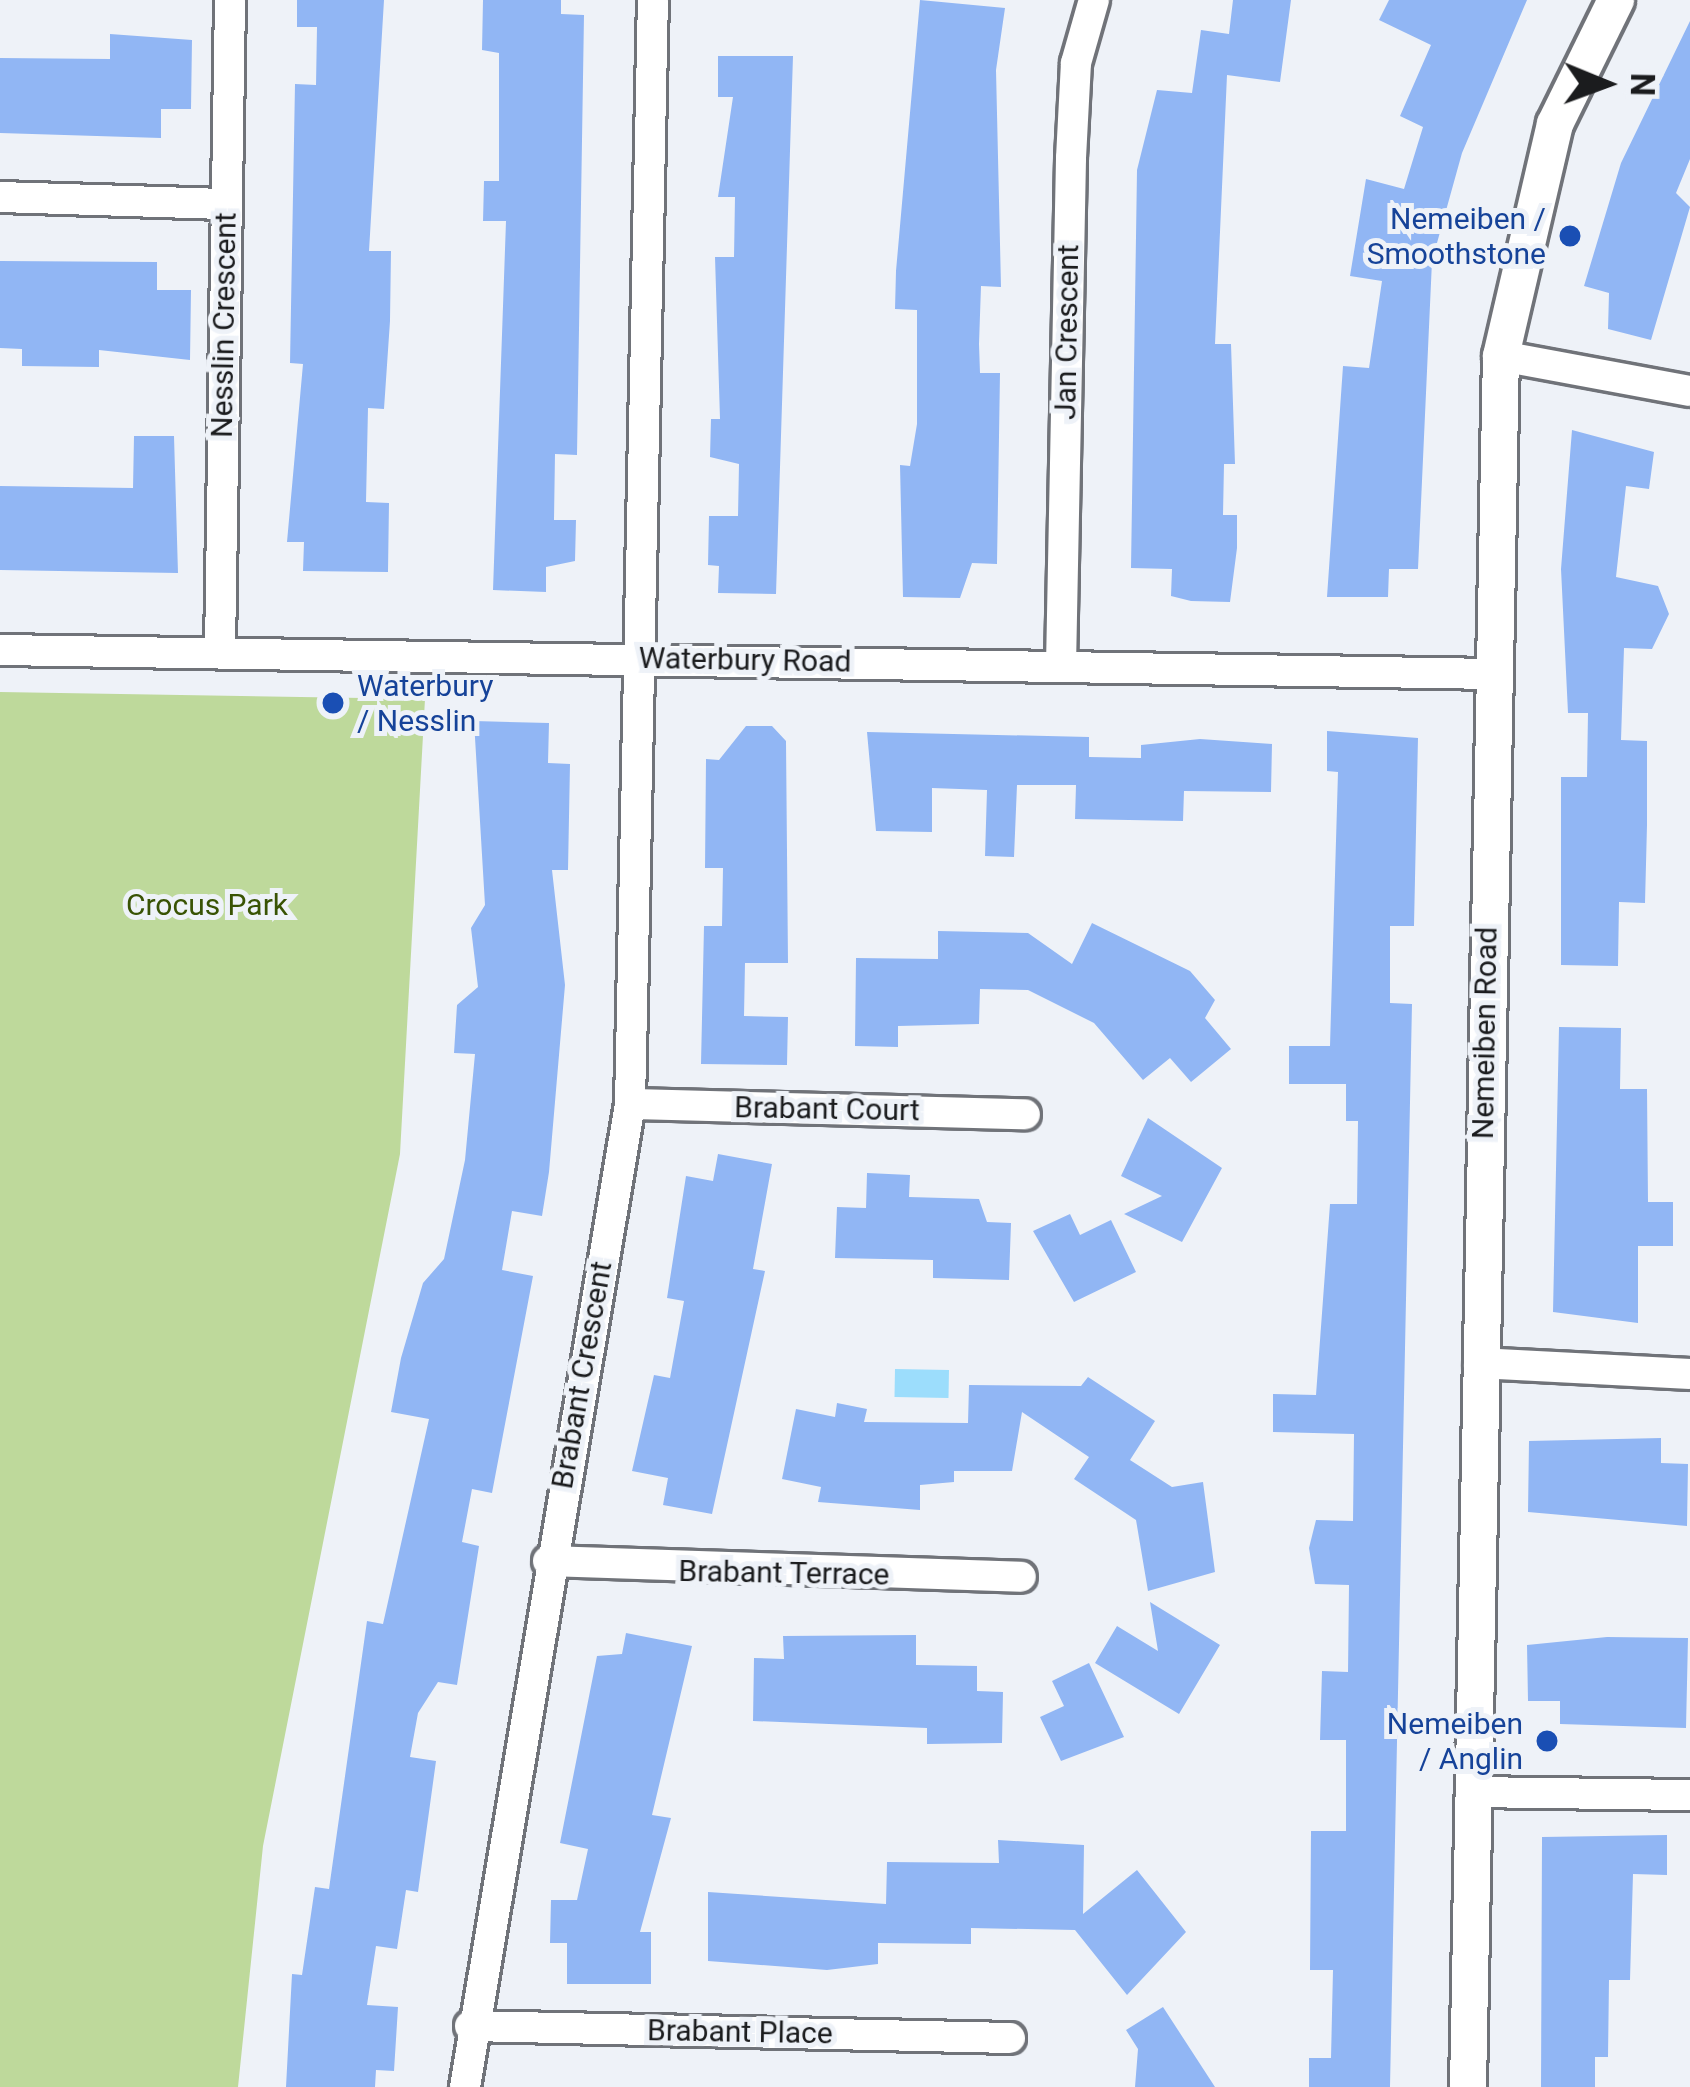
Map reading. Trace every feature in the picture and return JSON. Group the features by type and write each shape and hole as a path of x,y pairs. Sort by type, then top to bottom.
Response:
{"street":[{"name":"Nesslin Crescent","path":"220,650 230,0"},
{"path":"642,657 653,0"},
{"name":"Jan Crescent","path":"1061,667 1072,120 1094,0"},
{"name":"Nemeiben Road","path":"1468,2087 1490,674 1501,356 1555,124 1616,0"},
{"path":"0,197 226,204"},
{"path":"1501,356 1690,391"},
{"name":"Waterbury Road","path":"0,650 1490,674"},
{"name":"Brabant Crescent","path":"465,2087 470,2026 548,1561 630,1104 642,657"},
{"name":"Brabant Court","path":"630,1104 1025,1114"},
{"path":"1479,1364 1690,1374"},
{"name":"Brabant Terrace","path":"548,1561 1021,1576"},
{"path":"1471,1792 1690,1795"},
{"name":"Brabant Place","path":"470,2026 1010,2038"}],"green space":[{"name":"Crocus Park","path":"0,692 425,699 400,1154 263,1846 238,2087 0,2087"}],"water":[{"path":"895,1369 949,1370 949,1398 895,1397"}],"building":[{"path":"297,0 384,0 369,251 391,251 390,321 384,409 368,408 366,502 389,503 388,572 303,571 304,542 287,542 303,364 290,363 295,84 316,85 317,27 297,27"},
{"path":"483,0 561,0 561,14 584,15 577,455 555,454 554,520 576,520 575,561 546,567 546,592 493,590 506,221 483,221 484,181 499,181 499,53 482,50"},
{"path":"920,0 1005,8 996,70 1001,287 981,286 979,344 980,373 1000,373 997,564 972,563 960,598 903,597 900,465 910,466 917,424 917,310 895,309 896,271"},
{"path":"1233,0 1291,0 1280,82 1227,75 1215,344 1231,344 1235,464 1224,464 1223,515 1237,515 1237,548 1230,602 1191,601 1171,596 1172,569 1131,568 1137,170 1157,90 1192,93 1201,30 1229,34"},
{"path":"1389,0 1527,0 1462,153 1432,261 1418,569 1389,569 1388,597 1327,597 1343,366 1369,368 1382,281 1350,276 1366,179 1404,189 1423,127 1400,116 1431,45 1379,20"},
{"path":"1690,21 1690,159 1676,193 1690,207 1651,340 1608,329 1609,293 1584,286 1621,163"},
{"path":"110,34 192,40 191,109 161,109 161,138 0,133 0,58 110,59"},
{"path":"718,56 793,56 776,594 718,593 719,566 708,565 709,516 738,516 739,464 710,457 711,419 720,419 715,257 734,257 735,197 718,197 733,97 718,97"},
{"path":"0,261 157,262 157,290 191,290 190,360 99,350 99,367 22,366 22,349 0,348"},
{"path":"1572,430 1654,452 1649,489 1626,486 1616,577 1658,586 1669,614 1652,649 1624,648 1621,740 1647,741 1647,825 1645,903 1619,902 1618,966 1561,965 1561,777 1587,777 1588,713 1568,713 1561,569"},
{"path":"134,436 174,436 178,573 0,570 0,486 133,488"},
{"path":"474,721 549,723 548,763 570,764 568,870 552,870 565,985 549,1172 542,1216 512,1211 502,1270 533,1276 492,1493 472,1489 462,1542 479,1546 457,1685 438,1682 418,1713 410,1757 436,1761 418,1892 406,1890 397,1949 376,1946 367,2005 398,2007 394,2071 376,2070 375,2087 286,2087 292,1974 302,1975 315,1887 329,1889 367,1621 383,1624 429,1419 391,1412 401,1358 423,1283 444,1259 465,1160 475,1054 454,1053 457,1005 478,987 471,928 485,905"},
{"path":"746,726 772,726 786,741 788,963 745,963 744,1016 788,1017 787,1065 701,1064 704,926 722,926 723,868 705,868 706,759 719,760"},
{"path":"1327,731 1418,738 1414,926 1390,926 1390,1003 1412,1004 1390,2087 1309,2087 1309,2058 1331,2058 1333,1970 1310,1970 1311,1831 1346,1831 1346,1740 1320,1740 1322,1671 1348,1672 1349,1585 1315,1584 1309,1548 1316,1520 1353,1521 1354,1434 1273,1432 1273,1394 1316,1395 1330,1204 1357,1204 1358,1121 1346,1121 1346,1084 1289,1084 1289,1046 1330,1046 1338,772 1327,771"},
{"path":"867,732 1089,737 1089,757 1141,758 1141,745 1200,739 1272,744 1271,792 1184,791 1183,821 1075,819 1076,785 1017,785 1014,857 985,856 987,790 932,788 932,832 876,831"},
{"path":"1092,923 1190,971 1215,1000 1205,1018 1231,1049 1191,1082 1170,1058 1143,1080 1094,1023 1028,990 980,989 979,1024 898,1026 898,1047 855,1046 856,958 938,959 938,931 1028,933 1072,964"},
{"path":"1559,1027 1621,1028 1620,1089 1647,1089 1648,1202 1673,1202 1673,1246 1638,1246 1638,1323 1553,1312"},
{"path":"1148,1118 1222,1168 1182,1242 1124,1214 1162,1196 1121,1176"},
{"path":"718,1154 772,1164 753,1269 765,1271 712,1514 663,1505 668,1478 632,1471 654,1375 670,1378 684,1301 667,1298 686,1176 713,1181"},
{"path":"867,1173 910,1175 909,1197 979,1199 987,1222 1011,1223 1009,1280 933,1278 933,1260 835,1258 837,1207 866,1208"},
{"path":"1070,1214 1080,1235 1111,1220 1136,1272 1074,1302 1033,1231"},
{"path":"1088,1377 1155,1421 1130,1460 1172,1487 1203,1482 1215,1572 1148,1591 1136,1520 1074,1479 1089,1457 1022,1412 1012,1471 954,1471 954,1482 920,1485 920,1510 818,1502 821,1487 782,1479 796,1409 835,1417 837,1403 867,1409 864,1422 968,1423 969,1385 1081,1386"},
{"path":"1661,1438 1661,1463 1688,1464 1687,1526 1528,1512 1529,1441"},
{"path":"1150,1602 1220,1645 1179,1714 1095,1663 1117,1626 1158,1651"},
{"path":"626,1633 692,1646 652,1815 671,1818 640,1932 651,1932 651,1984 567,1984 567,1943 550,1943 551,1900 577,1900 588,1849 560,1843 597,1656 622,1654"},
{"path":"916,1635 916,1665 977,1666 977,1691 1003,1692 1002,1743 927,1744 927,1728 753,1721 754,1658 784,1659 783,1636"},
{"path":"1607,1637 1688,1638 1686,1728 1560,1724 1560,1701 1528,1701 1527,1645"},
{"path":"1089,1663 1124,1737 1061,1761 1040,1717 1064,1706 1052,1681"},
{"path":"1667,1835 1667,1875 1633,1874 1630,1980 1609,1980 1608,2057 1595,2057 1595,2087 1541,2087 1542,1837"},
{"path":"998,1840 1084,1845 1083,1914 1137,1870 1186,1932 1127,1995 1075,1930 971,1928 971,1944 878,1943 878,1964 827,1970 708,1961 708,1892 886,1904 887,1862 999,1863"},
{"path":"1163,2007 1215,2087 1135,2087 1138,2049 1126,2030"}],"place":[{"name":"Nemeiben / Smoothstone","path":"1570,236"},
{"name":"Waterbury / Nesslin","path":"333,703"},
{"name":"Nemeiben / Anglin","path":"1547,1741"}]}
